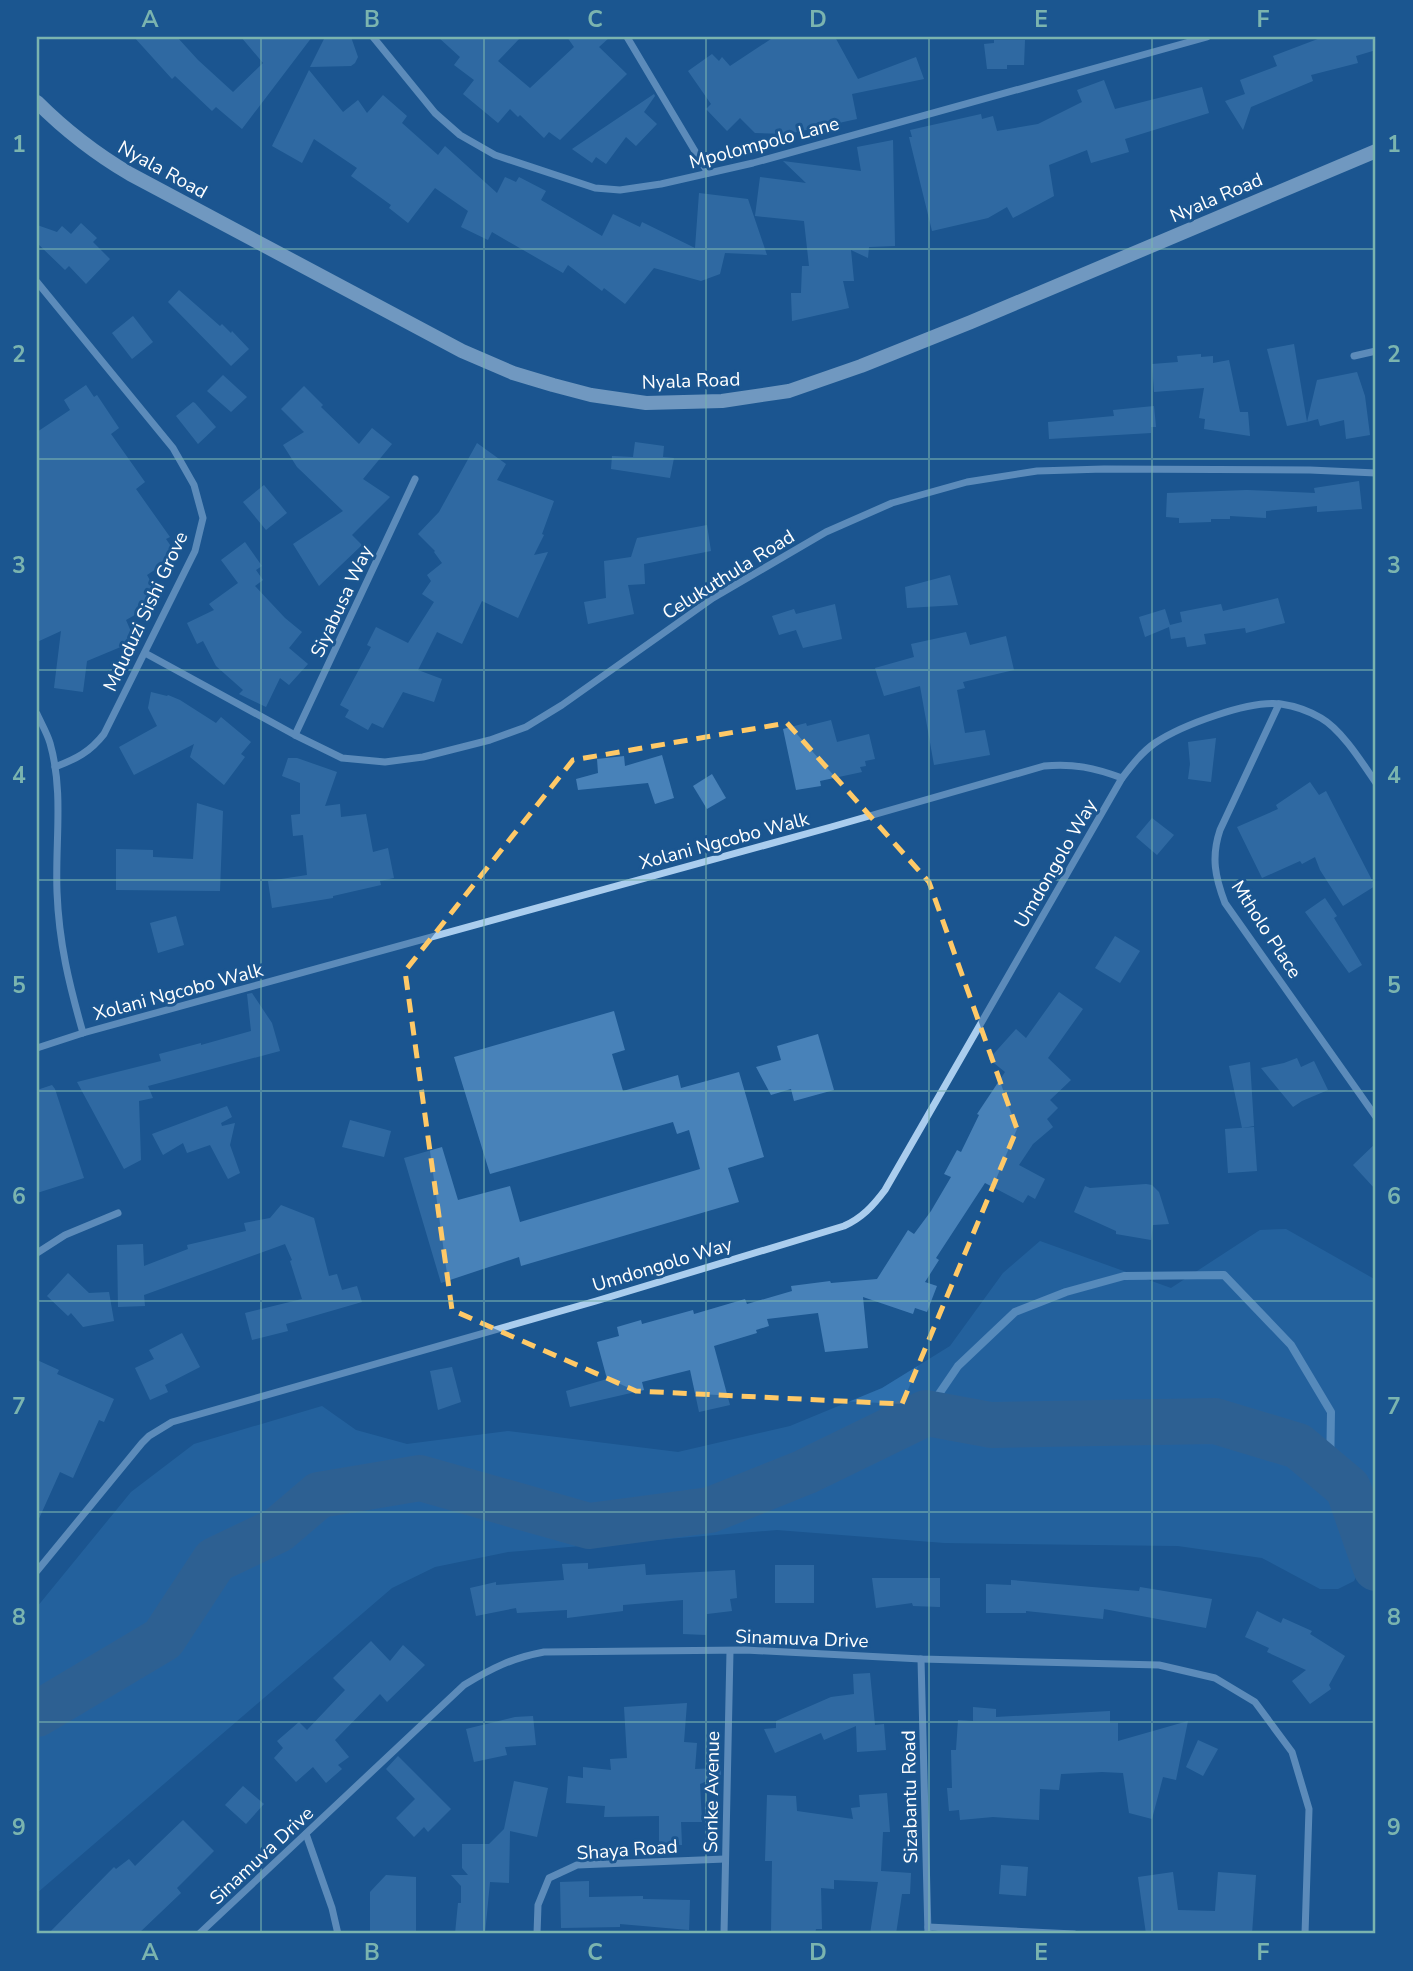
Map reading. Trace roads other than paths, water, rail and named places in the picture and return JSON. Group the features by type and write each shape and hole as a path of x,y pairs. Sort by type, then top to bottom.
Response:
{"street":[{"name":"Mpolompolo Lane","path":"373,37 435,113 460,135 495,155 595,188 620,190 708,173 1207,37"},
{"path":"627,37 708,173"},
{"name":"Nyala Road","path":"37,102 56,121 113,164 462,351 513,373 553,385 591,395 646,402 722,401 789,391 861,366 1376,151"},
{"name":"Mduduzi Sishi Grove","path":"37,282 173,448 194,485 203,518 195,551 104,734 93,748 79,758 55,767"},
{"path":"1354,356 1376,351"},
{"name":"Celukuthula Road","path":"145,653 342,758 385,762 424,757 490,740 526,727 546,716 713,598 826,532 891,503 967,482 1037,471 1310,470 1376,473"},
{"name":"Siyabusa Way","path":"295,735 415,479"},
{"path":"1122,778 1143,754 1178,730 1225,713 1260,705 1279,704 1300,708 1324,720 1359,759 1376,783"},
{"name":"Mtholo Place","path":"1279,704 1215,843 1217,882 1226,903 1376,1117"},
{"path":"37,714 49,742 55,767 60,935 65,969 83,1033"},
{"name":"Xolani Ngcobo Walk","path":"37,1048 1044,766 1067,764 1095,768 1122,778"},
{"name":"Umdongolo Way","path":"37,1571 142,1443 172,1422 596,1301 844,1226 863,1215 885,1190 1122,778"},
{"path":"37,1253 65,1236 118,1213"},
{"name":"Sinamuva Drive","path":"199,1934 464,1685 493,1668 517,1658 544,1652 745,1650 921,1659 1158,1665 1215,1678 1255,1702 1292,1752 1309,1809 1305,1934"},
{"name":"Sonke Avenue","path":"724,1934 730,1651"},
{"name":"Sizabantu Road","path":"921,1659 928,1931"},
{"path":"306,1834 332,1908 338,1934"},
{"name":"Shaya Road","path":"537,1934 538,1905 550,1878 577,1865 725,1859"},
{"path":"928,1931 1074,1934"}],"waterway":[{"path":"926,1413 958,1366 1015,1312 1066,1292 1124,1276 1224,1275 1291,1345 1331,1412 1330,1473"},
{"path":"37,1714 163,1639 215,1560 278,1530 319,1495 420,1478 589,1526 710,1510 805,1472 926,1413 991,1425 1215,1421 1298,1446 1348,1488 1376,1568"}]}
